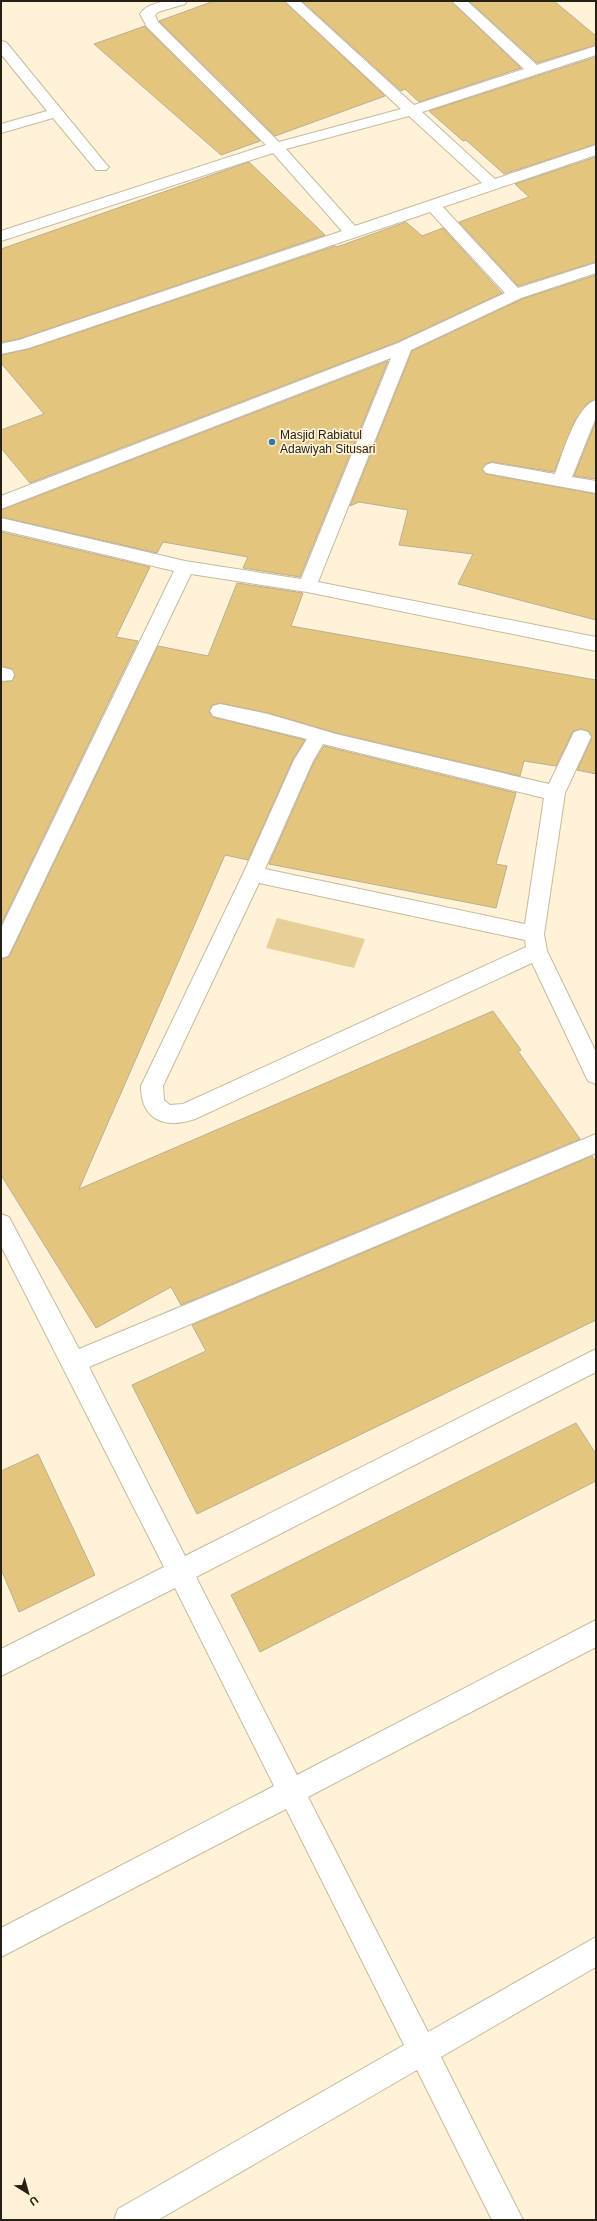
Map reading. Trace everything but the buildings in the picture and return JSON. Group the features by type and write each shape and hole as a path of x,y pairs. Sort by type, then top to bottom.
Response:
{"street":[{"path":"180,1 153,9 147,14 152,24 276,147 352,233"},
{"path":"292,1 410,111 492,184"},
{"path":"468,4 535,71"},
{"path":"1,45 101,167"},
{"path":"1,236 276,147 410,111 596,50"},
{"path":"1,129 56,113"},
{"path":"1,349 23,344 596,150"},
{"path":"432,205 515,294"},
{"path":"1,503 404,347 515,294 596,268"},
{"path":"307,586 404,347"},
{"path":"562,480 585,421 592,408 596,405"},
{"path":"492,469 596,487"},
{"path":"1,524 185,567 307,586 596,644"},
{"path":"1,950 185,567"},
{"path":"220,711 268,721 332,740 555,793"},
{"path":"319,735 304,760 253,874 152,1086 153,1102 161,1111 169,1116 178,1116 187,1112 535,942"},
{"path":"581,737 555,793 535,942 596,1075"},
{"path":"253,874 535,942"},
{"path":"74,1362 596,1143"},
{"path":"1,1224 74,1362 508,2220"},
{"path":"1,1663 596,1360"},
{"path":"1,1943 596,1633"},
{"path":"129,2220 596,1951"}],"shaded area":[{"path":"277,918 365,939 354,968 266,948"}],"place":[{"name":"Masjid Rabiatul Adawiyah Situsari","path":"272,442"}]}
